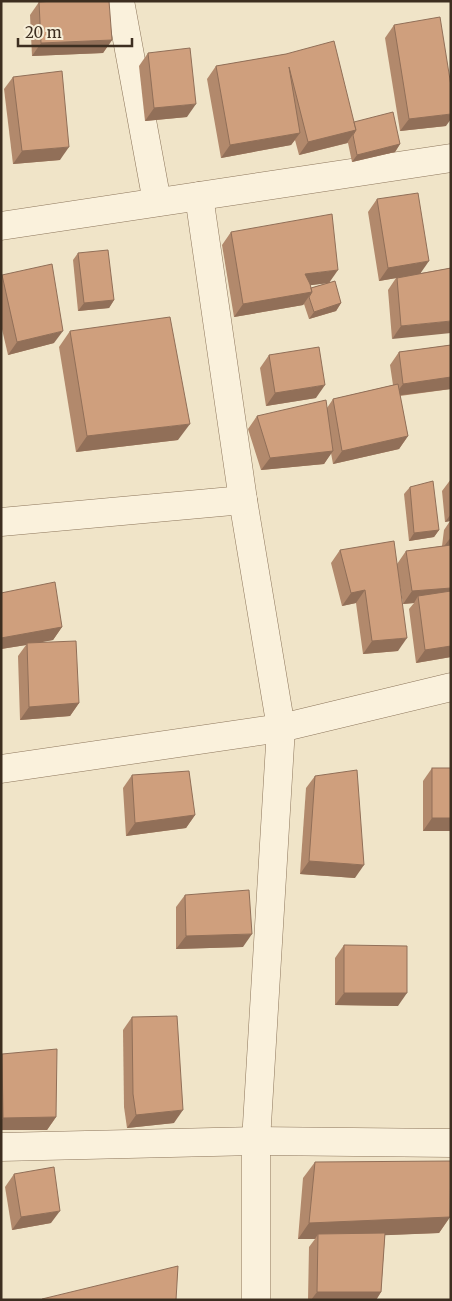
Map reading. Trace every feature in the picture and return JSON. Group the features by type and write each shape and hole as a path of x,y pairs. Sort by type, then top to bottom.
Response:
{"street":[{"path":"120,1 157,202"},
{"path":"1,226 451,158"},
{"path":"199,196 243,500 281,728 256,1141 256,1300"},
{"path":"1,522 243,500"},
{"path":"1,768 281,728 451,687"},
{"path":"1,1147 256,1141 451,1143"}],"building":[{"path":"109,1 112,40 41,43 39,2"},
{"path":"440,17 451,86 451,114 409,119 394,25"},
{"path":"334,41 356,130 308,142 289,67 300,133 230,145 216,66 286,54"},
{"path":"190,48 196,104 154,108 148,53"},
{"path":"62,71 69,147 22,151 13,77"},
{"path":"393,112 400,144 357,155 353,135 356,130 354,122"},
{"path":"418,193 429,261 388,268 377,199"},
{"path":"332,214 338,270 305,274 312,292 243,304 231,232"},
{"path":"108,250 114,300 84,303 78,253"},
{"path":"52,264 63,331 17,342 2,275"},
{"path":"451,268 451,321 401,326 397,278"},
{"path":"335,281 341,303 314,312 309,297 312,292 311,288"},
{"path":"170,317 190,424 87,436 70,331"},
{"path":"451,345 451,377 403,384 399,352"},
{"path":"319,347 325,385 275,393 269,355"},
{"path":"398,384 408,436 342,451 333,399"},
{"path":"326,400 333,451 270,458 257,416"},
{"path":"433,481 439,530 414,533 410,487"},
{"path":"394,541 407,638 372,641 365,590 351,593 340,550"},
{"path":"451,545 451,588 412,591 406,551"},
{"path":"55,582 62,627 1,638 1,593"},
{"path":"451,591 451,646 425,650 418,596"},
{"path":"76,641 79,703 29,707 27,643"},
{"path":"432,768 451,768 451,818 432,818"},
{"path":"357,770 364,865 309,861 315,776"},
{"path":"189,771 195,815 135,823 132,775"},
{"path":"249,890 252,934 186,936 185,895"},
{"path":"344,945 407,946 407,993 344,993"},
{"path":"177,1016 183,1110 136,1115 133,1094 132,1017"},
{"path":"57,1049 56,1117 3,1118 2,1054"},
{"path":"451,1161 450,1217 309,1223 315,1162"},
{"path":"54,1167 60,1211 21,1217 14,1174"},
{"path":"385,1233 381,1292 317,1292 318,1234"},
{"path":"178,1266 176,1300 42,1300 42,1299"}]}
